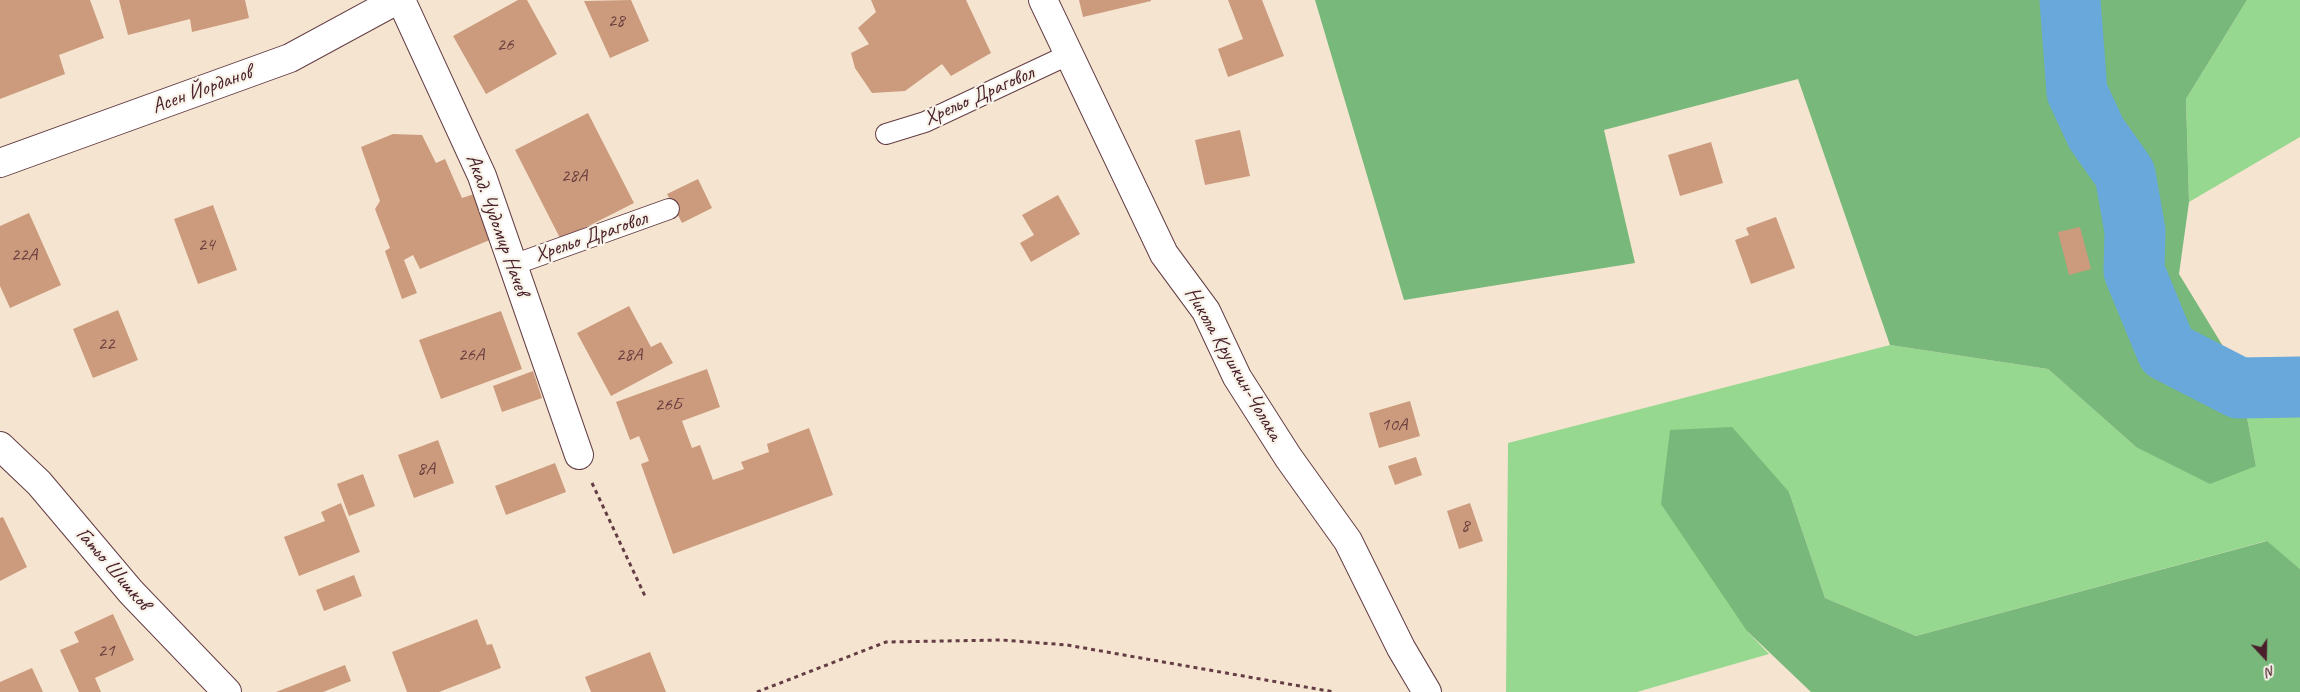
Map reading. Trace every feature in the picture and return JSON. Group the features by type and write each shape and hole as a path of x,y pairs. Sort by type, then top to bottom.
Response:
{"street":[{"name":"Асен Йорданов","path":"0,163 290,58 396,0"},
{"name":"Акад. Чудомир Начев","path":"401,0 482,176 579,455"},
{"name":"Никола Крушкин-Чолака","path":"1043,0 1164,254 1206,311 1237,377 1288,457 1348,541 1401,648 1426,692"},
{"name":"Гатьо Шишков","path":"0,446 38,483 131,592 227,692"}],"lane":[{"name":"Хрельо Драговол","path":"886,134 925,122 1070,54"},
{"name":"Хрельо Драговол","path":"513,264 670,209"}],"path":[{"path":"579,455 645,596"},
{"path":"757,692 886,642 1002,640 1067,645 1334,692"}],"green space":[{"path":"1315,0 2247,0 2186,99 2189,202 2179,274 2232,361 2246,412 2256,466 2210,484 2136,447 2048,369 1890,345 1798,79 1604,130 1635,263 1404,300"},
{"path":"2247,0 2300,0 2300,137 2189,202 2186,99"},
{"path":"1890,345 2048,369 2136,447 2256,466 2246,412 2232,361 2300,366 2300,569 2266,541 1916,636 1825,598 1789,492 1747,631 1769,654 1637,692 1506,692 1508,443"},
{"path":"1732,427 1789,492 1825,598 1916,636 2267,541 2300,569 2300,692 1811,692 1747,631 1661,504 1670,430"}],"building":[{"path":"0,0 90,0 104,38 59,55 65,74 0,99"},
{"path":"119,0 245,0 249,18 192,32 190,19 128,35"},
{"path":"518,0 527,0 557,54 486,94 453,36"},
{"path":"631,0 649,41 610,58 584,1"},
{"path":"871,0 966,0 991,53 951,76 942,64 905,91 872,93 855,68 851,53 869,44 858,28 876,12"},
{"path":"1079,0 1151,0 1151,1 1083,17"},
{"path":"1228,0 1262,0 1284,56 1228,77 1218,49 1243,39"},
{"path":"588,113 634,203 561,240 515,150"},
{"path":"1240,130 1250,176 1205,185 1195,140"},
{"path":"393,134 422,135 436,163 445,159 462,198 474,194 492,239 420,269 413,255 404,260 417,293 402,299 385,251 390,248 375,209 380,201 361,147"},
{"path":"1711,142 1723,183 1680,196 1668,155"},
{"path":"698,179 712,208 682,223 667,194"},
{"path":"1058,195 1080,234 1031,262 1020,243 1034,235 1022,215"},
{"path":"213,205 237,270 198,284 174,219"},
{"path":"29,213 61,285 10,308 0,286 0,226"},
{"path":"1776,217 1795,268 1751,284 1735,240 1749,235 1746,228"},
{"path":"2080,227 2091,269 2069,275 2058,232"},
{"path":"629,306 651,347 661,342 673,363 611,396 577,333"},
{"path":"118,310 138,360 93,378 73,329"},
{"path":"501,311 522,369 441,399 419,340"},
{"path":"707,369 720,407 682,421 692,448 700,445 713,480 744,469 741,462 769,452 767,444 809,428 833,495 673,554 641,464 649,461 639,436 630,440 616,402"},
{"path":"533,371 542,398 502,412 493,386"},
{"path":"1410,401 1420,436 1379,448 1369,413"},
{"path":"438,440 454,483 414,498 398,455"},
{"path":"1416,457 1422,475 1395,485 1388,466"},
{"path":"555,463 566,492 506,515 495,486"},
{"path":"363,474 375,506 349,516 337,484"},
{"path":"341,503 360,552 299,576 284,537 325,521 321,512"},
{"path":"1470,503 1483,541 1459,549 1447,511"},
{"path":"3,517 27,567 0,581 0,518"},
{"path":"354,575 362,596 324,611 316,590"},
{"path":"113,614 134,660 95,678 101,692 79,692 60,650 79,642 74,632"},
{"path":"477,619 487,645 492,644 501,668 439,692 407,692 392,652"},
{"path":"650,652 666,692 591,692 585,677"},
{"path":"345,665 351,681 323,692 276,692"},
{"path":"32,668 43,692 0,692 0,682"}],"waterway":[{"path":"2070,0 2077,92 2096,133 2125,174 2135,231 2134,271 2167,351 2239,388 2300,387"}]}
